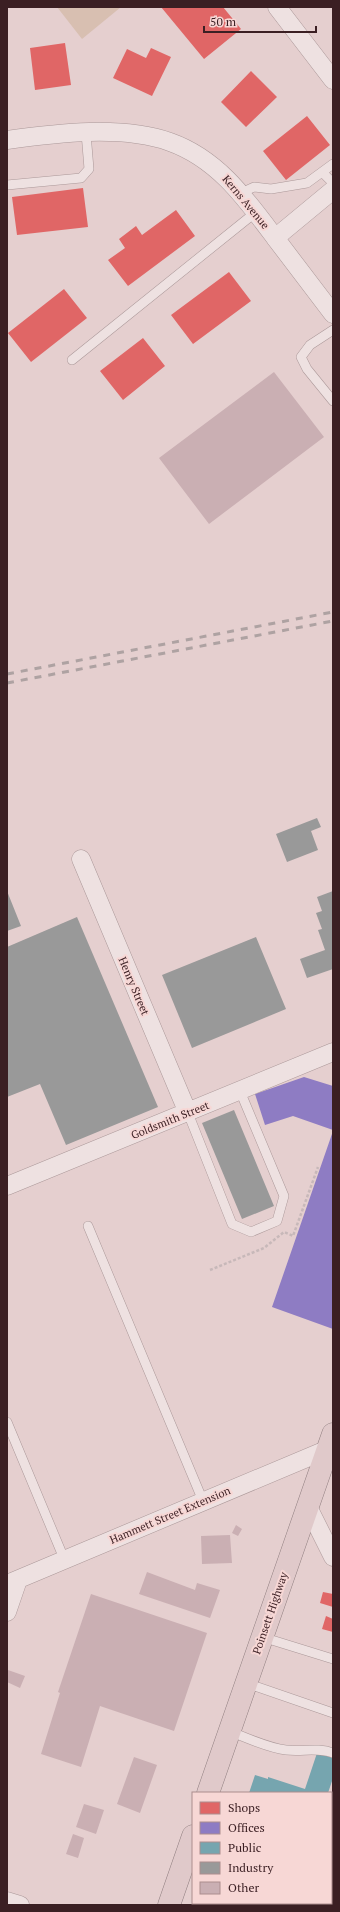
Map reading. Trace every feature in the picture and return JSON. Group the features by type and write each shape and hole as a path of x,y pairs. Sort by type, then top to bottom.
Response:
{"highway":[{"name":"Poinsett Highway","path":"208,1792 331,1443"},
{"path":"169,1905 192,1839"}],"street":[{"path":"276,7 333,80"},
{"name":"Kerns Avenue","path":"7,140 86,133 128,134 169,142 190,151 208,161 241,193 333,314"},
{"path":"275,238 333,190"},
{"name":"Henry Street","path":"81,859 188,1113"},
{"name":"Goldsmith Street","path":"7,1186 188,1113 333,1052"},
{"name":"Hammett Street Extension","path":"13,1582 203,1501 331,1443"},
{"path":"308,1507 333,1557"},
{"path":"7,1612 13,1582"},
{"path":"7,1900 20,1905"}],"lane":[{"path":"7,185 81,178 89,169 86,133"},
{"path":"241,193 254,187 271,189 307,183 333,164"},
{"path":"322,172 333,183"},
{"path":"72,360 256,212"},
{"path":"333,330 310,345 301,358 307,369 333,401"},
{"path":"188,1113 232,1224 251,1232 277,1221 284,1196 240,1091"},
{"path":"88,1226 203,1501"},
{"path":"7,1422 65,1560"},
{"path":"262,1637 333,1659"},
{"path":"246,1683 333,1713"},
{"path":"230,1731 284,1750 296,1751 319,1749 333,1753"}],"path":[{"path":"210,1270 237,1261"}],"shaded area":[{"path":"57,7 121,7 82,39"}],"building: Shops":[{"path":"161,7 223,7 241,29 204,59"},
{"path":"65,43 71,85 35,90 30,48"},
{"path":"151,48 171,57 152,96 113,78 127,49 146,58"},
{"path":"251,71 277,97 246,127 221,102"},
{"path":"307,116 330,145 286,180 263,151"},
{"path":"83,188 88,227 17,235 12,197"},
{"path":"176,210 195,236 128,286 108,260 125,248 119,239 136,226 142,235"},
{"path":"229,272 251,301 193,344 171,315"},
{"path":"64,289 87,318 31,362 8,333"},
{"path":"143,338 165,366 123,400 100,371"},
{"path":"323,1592 333,1594 333,1607 320,1603"},
{"path":"326,1616 333,1619 333,1632 322,1629"},
{"path":"246,1904 284,1904 283,1905"},
{"path":"294,1904 330,1904 329,1905"}],"building: Offices":[{"path":"304,1077 333,1086 333,1130 293,1116 265,1125 255,1094"},
{"path":"333,1131 333,1329 272,1307"}],"building: Public":[{"path":"317,1753 333,1758 333,1778 328,1792 249,1792 255,1775 268,1779 268,1777 305,1789"}],"building: Industry":[{"path":"317,818 321,827 311,831 318,850 287,862 276,834"},
{"path":"7,891 21,926 7,931"},
{"path":"333,891 333,969 307,978 300,959 325,950 318,930 322,929 316,913 322,911 317,897"},
{"path":"77,917 158,1107 66,1145 40,1084 7,1097 7,947"},
{"path":"256,937 286,1009 192,1048 162,975"},
{"path":"234,1110 274,1206 242,1219 202,1123"}],"building: Other":[{"path":"274,372 324,437 209,524 159,458"},
{"path":"236,1525 242,1529 238,1536 232,1533"},
{"path":"230,1535 232,1563 202,1564 201,1536"},
{"path":"147,1572 195,1590 197,1583 220,1590 210,1618 139,1594"},
{"path":"91,1594 207,1633 174,1731 100,1706 81,1767 41,1754 60,1693 58,1692"},
{"path":"8,1670 25,1676 20,1688 7,1682"},
{"path":"134,1757 157,1765 140,1813 117,1804"},
{"path":"84,1804 104,1810 96,1834 76,1827"},
{"path":"73,1834 84,1838 78,1858 66,1854"}],"railway":[{"path":"7,674 333,612"},
{"path":"7,683 333,621"}]}
